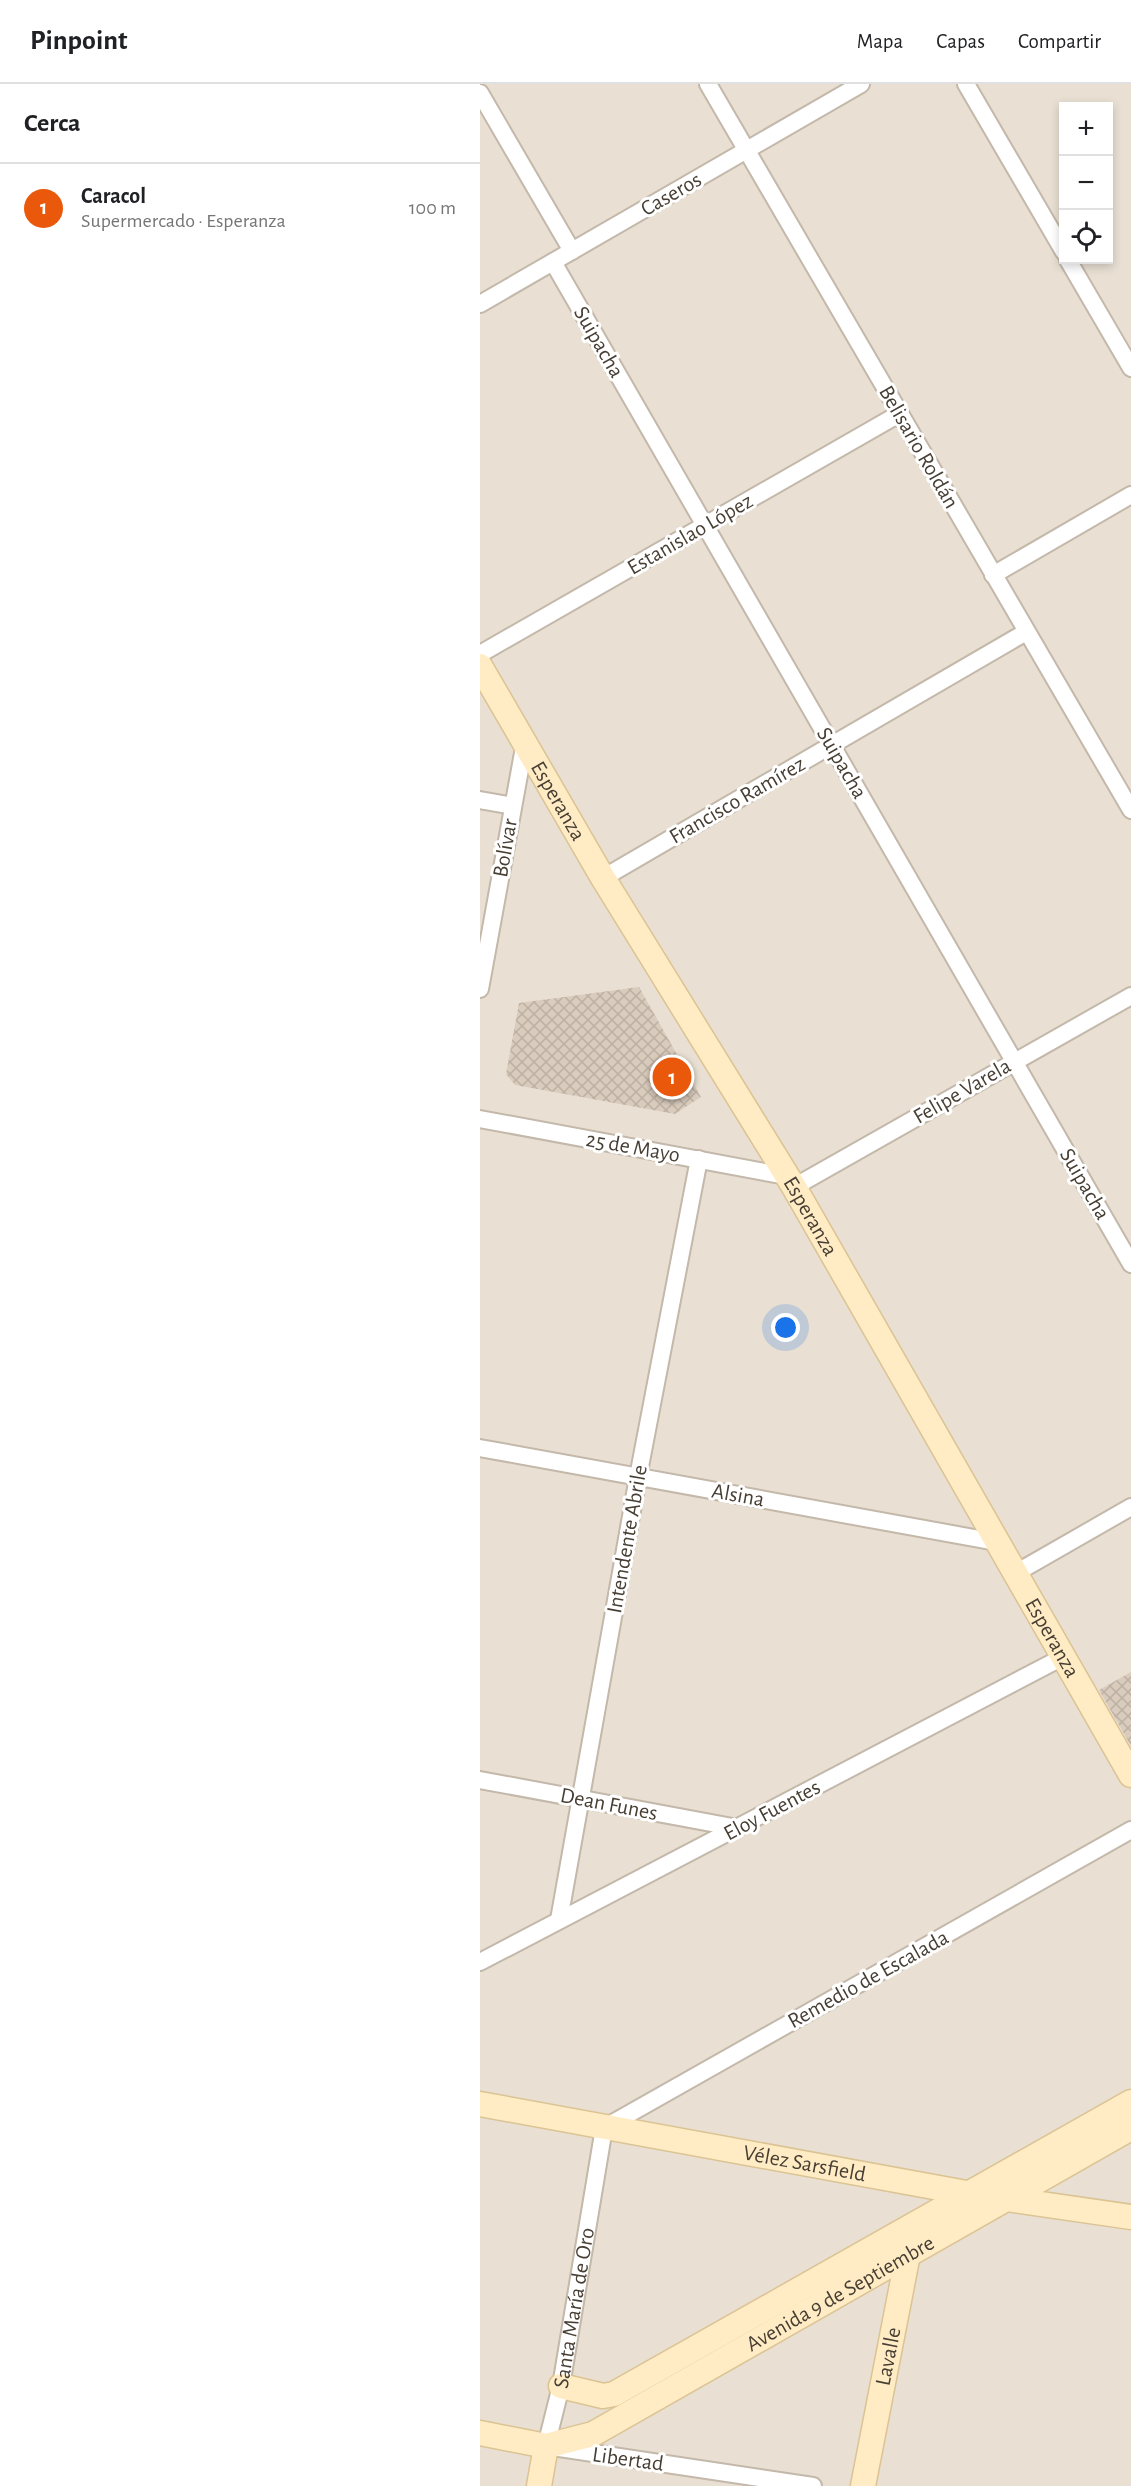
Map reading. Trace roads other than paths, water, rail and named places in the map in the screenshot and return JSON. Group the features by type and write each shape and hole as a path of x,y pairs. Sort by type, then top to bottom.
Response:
{"main road":[{"name":"Esperanza","path":"480,666 603,878 790,1181 1131,1775"},
{"name":"Avenida 9 de Septiembre","path":"561,2386 603,2396 614,2394 972,2194 1131,2102"},
{"name":"Vélez Sarsfield","path":"480,2104 972,2194 1131,2217"},
{"name":"Avenida 9 de Septiembre","path":"546,2446 593,2434 907,2258 1131,2128"},
{"name":"Lavalle","path":"863,2486 913,2226"},
{"name":"Libertad","path":"480,2433 546,2446"},
{"name":"Santa María de Oro","path":"539,2486 546,2446"}],"street":[{"name":"Belisario Roldán","path":"708,84 1131,810"},
{"name":"Caseros","path":"480,304 861,84"},
{"path":"966,84 1059,243"},
{"path":"480,93 572,251"},
{"name":"Suipacha","path":"553,262 1131,1264"},
{"path":"1070,264 1131,368"},
{"name":"Estanislao López","path":"480,654 899,414"},
{"path":"993,575 1131,495"},
{"name":"Francisco Ramírez","path":"603,878 1026,632"},
{"name":"Bolívar","path":"480,989 525,742"},
{"path":"480,800 513,806"},
{"name":"Felipe Varela","path":"790,1181 1014,1062 1131,996"},
{"name":"25 de Mayo","path":"480,1119 699,1159 790,1181"},
{"name":"Intendente Abrile","path":"559,1920 638,1477 699,1159"},
{"name":"Alsina","path":"480,1448 996,1542"},
{"path":"1014,1574 1131,1507"},
{"name":"Eloy Fuentes","path":"480,1962 1063,1657"},
{"name":"Dean Funes","path":"480,1780 738,1828"},
{"name":"Remedio de Escalada","path":"604,2128 1131,1830"},
{"name":"Santa María de Oro","path":"546,2446 561,2386 604,2128"},
{"name":"Libertad","path":"546,2446 813,2486"}],"place":[{"name":"Caracol","path":"672,1077"}]}
